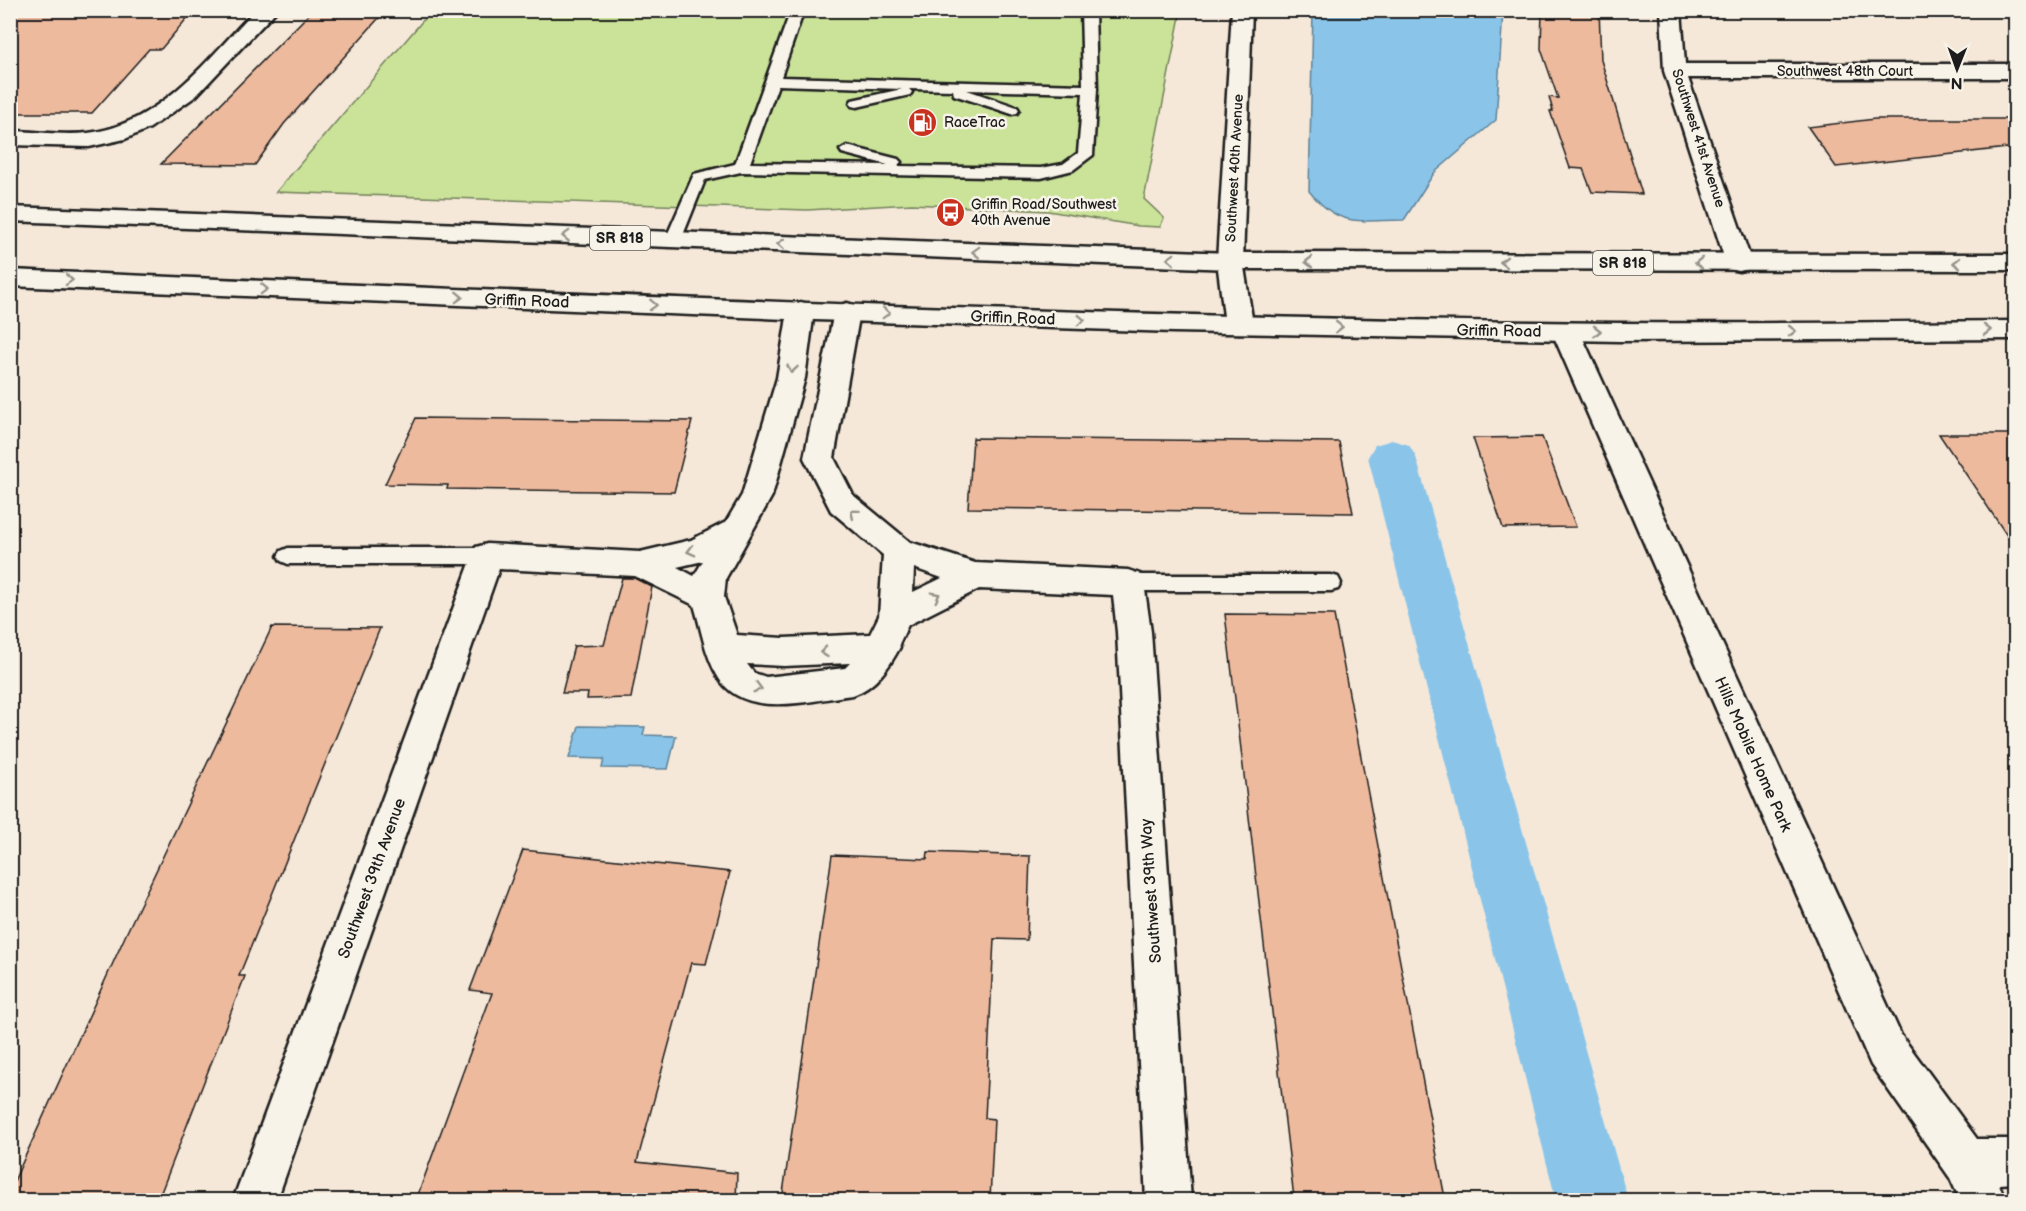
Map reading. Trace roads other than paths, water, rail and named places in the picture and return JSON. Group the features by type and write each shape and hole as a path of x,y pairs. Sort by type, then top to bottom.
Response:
{"street":[{"path":"10,138 90,140 137,127 169,108 267,10"},
{"name":"Southwest 40th Avenue","path":"1239,324 1230,261 1242,10"},
{"name":"Southwest 41st Avenue","path":"1671,10 1676,71 1739,263"},
{"name":"Southwest 48th Court","path":"1676,71 2016,71"},
{"name":"SR 818","path":"10,214 1230,261 2016,262"},
{"name":"Griffin Road","path":"10,278 801,311 1239,324 1566,332 2016,330"},
{"path":"801,311 791,378 757,496 710,577 708,597 730,668 742,683 766,691 853,681 870,667 883,648 896,616 899,551"},
{"path":"847,312 819,458 842,503 899,551 975,576 1128,583"},
{"name":"Hills Mobile Home Park","path":"1566,332 1886,1050 1966,1162 1983,1200"},
{"path":"488,556 640,564 699,550 739,529"},
{"name":"Southwest 39th Avenue","path":"255,1200 488,556"},
{"path":"640,564 708,597"},
{"path":"896,616 975,576"},
{"name":"Southwest 39th Way","path":"1128,583 1134,632 1169,1200"},
{"path":"1966,1162 2016,1161"}],"lane":[{"path":"741,167 798,10"},
{"path":"673,240 699,177 741,167 1041,173 1068,167 1085,155 1090,88 1088,10"},
{"path":"771,81 1090,88"},
{"path":"907,106 937,85"},
{"path":"937,85 962,108"},
{"path":"857,103 937,85 1012,110"},
{"path":"847,150 928,171 1009,158"},
{"path":"900,152 928,171"},
{"path":"928,171 956,155"},
{"path":"288,555 488,556"},
{"path":"1128,583 1332,583"}],"water":[{"path":"1313,11 1503,11 1496,120 1434,173 1404,220 1362,221 1341,217 1331,212 1309,191"},
{"path":"579,726 645,727 643,735 676,736 668,769 602,768 604,759 569,758"}],"waterway":[{"path":"1392,457 1463,728 1592,1200"}],"place":[{"name":"RaceTrac","path":"923,122"},
{"name":"Griffin Road/Southwest 40th Avenue","path":"950,212"}]}
